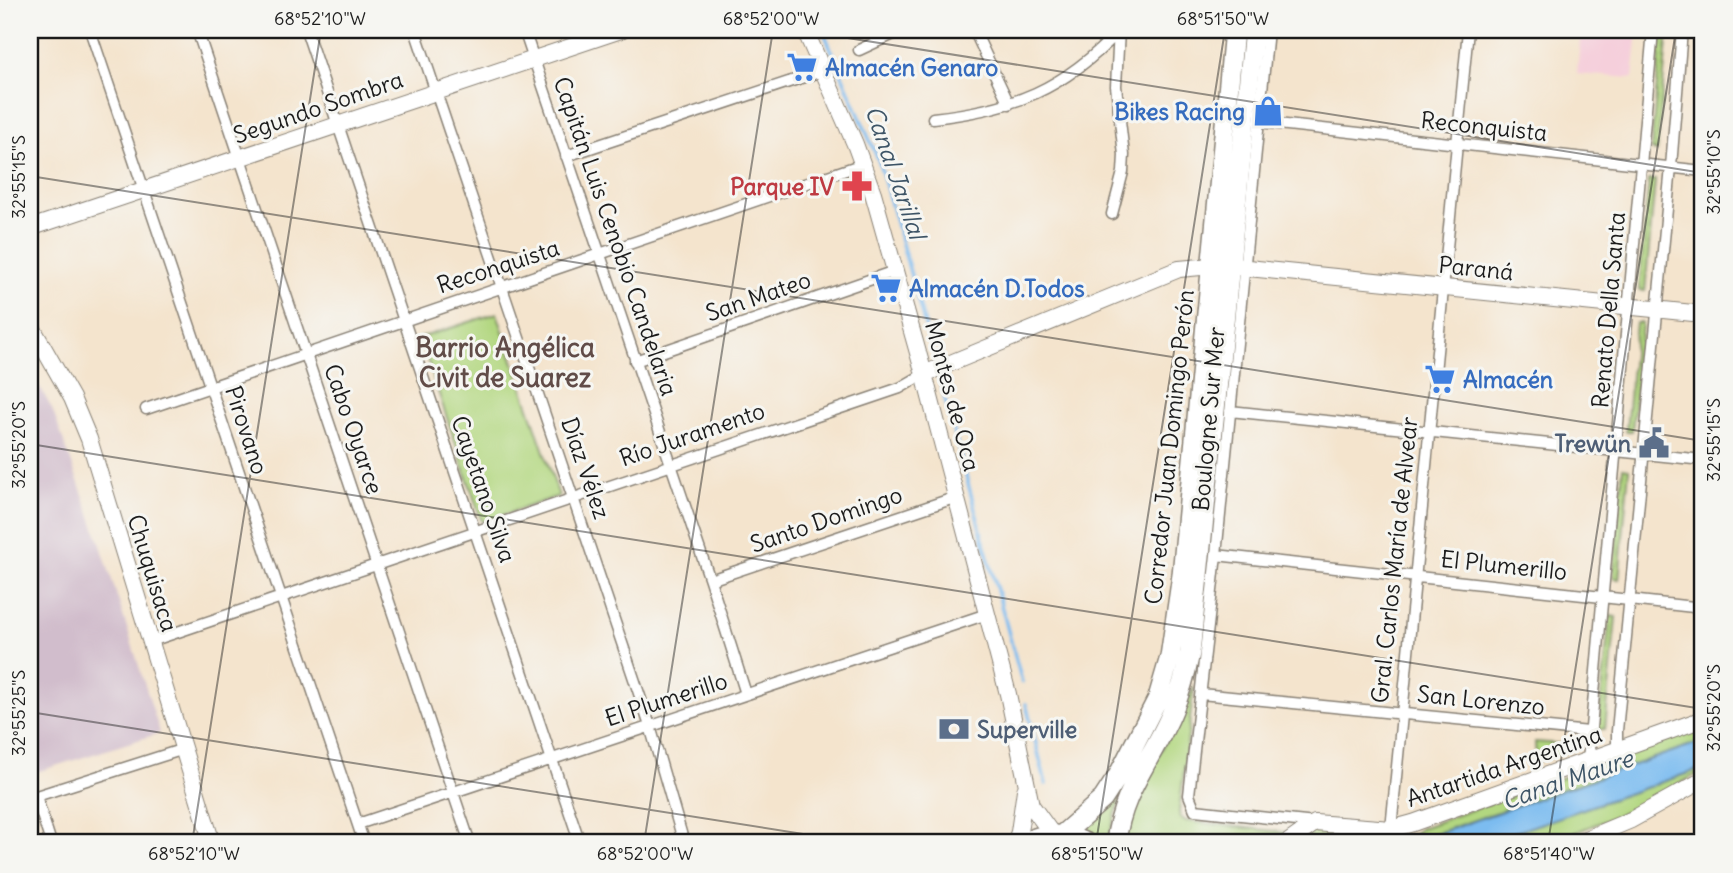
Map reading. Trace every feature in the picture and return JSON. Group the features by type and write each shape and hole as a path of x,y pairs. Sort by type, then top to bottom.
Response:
{"highway":[{"name":"Corredor Juan Domingo Perón","path":"1057,835 1089,813 1112,786 1152,710 1167,673 1228,267 1234,30"},
{"name":"Corredor Juan Domingo Perón","path":"1116,843 1121,809 1173,711 1182,688 1190,653 1254,30"},
{"path":"1023,843 1039,836 1057,835 1086,843"}],"street":[{"name":"Pirovano","path":"90,30 364,843"},
{"name":"Cabo Oyarce","path":"197,30 471,843"},
{"name":"Cayetano Silva","path":"306,30 580,843"},
{"name":"Díaz Vélez","path":"415,30 650,726 684,843"},
{"name":"Capitán Luis Cenobio Candelaria","path":"524,30 746,694"},
{"name":"Segundo Sombra","path":"30,228 621,30"},
{"name":"Montes de Oca","path":"805,30 863,164 925,374 1011,707 1026,785 1034,812 1057,835"},
{"path":"859,50 902,30"},
{"path":"974,30 1009,104"},
{"path":"933,118 977,113 1039,93 1071,75 1119,30"},
{"path":"1112,214 1123,172 1124,155 1116,86 1119,30"},
{"name":"Boulogne Sur Mer","path":"1195,810 1189,795 1230,411 1228,267 1259,122 1268,30"},
{"name":"Gral. Carlos María de Alvear","path":"1391,836 1468,30"},
{"name":"Renato Della Santa","path":"1588,761 1653,30"},
{"name":"Renato Della Santa","path":"1617,751 1682,30"},
{"path":"566,156 822,71"},
{"name":"Reconquista","path":"1259,122 1703,171"},
{"name":"Reconquista","path":"146,409 863,164"},
{"name":"Paraná","path":"1228,267 1703,314"},
{"name":"Río Juramento","path":"151,641 900,388 925,374 1179,269 1228,267"},
{"name":"San Mateo","path":"635,361 895,271"},
{"name":"Chuquisaca","path":"30,324 81,419 212,843"},
{"path":"1230,411 1703,460"},
{"name":"Santo Domingo","path":"710,580 957,497"},
{"name":"El Plumerillo","path":"1216,555 1703,608"},
{"name":"El Plumerillo","path":"358,824 987,614"},
{"name":"San Lorenzo","path":"1201,694 1589,732"},
{"name":"Antartida Argentina","path":"1195,810 1315,823 1391,836 1703,719"},
{"path":"51,843 33,797 184,749"},
{"path":"1576,843 1604,838 1703,780"},
{"name":"Montes de Oca","path":"1015,843 1026,785"},
{"path":"1287,843 1315,823"}],"shaded area":[{"path":"1581,30 1638,30 1633,78 1577,74"},
{"path":"30,370 52,409 99,539 160,733 30,774"}],"green space":[{"path":"1662,30 1668,30 1657,151 1651,150"},
{"path":"1649,180 1655,180 1645,291 1639,290"},
{"path":"497,313 559,496 482,522 420,338"},
{"path":"1636,323 1642,323 1632,431 1626,431"},
{"path":"1623,468 1629,469 1619,579 1613,578"},
{"path":"1610,616 1616,617 1605,729 1598,729"},
{"path":"1194,686 1180,817 1186,821 1291,833 1277,843 1123,843 1128,813"},
{"path":"1703,727 1703,741 1408,843 1410,837 1421,828"},
{"path":"1535,742 1574,745 1574,749 1536,762"},
{"path":"1703,768 1703,771 1631,810 1549,843 1484,843"},
{"path":"1129,769 1107,843 1101,843 1078,828"},
{"path":"1314,832 1360,836 1371,843 1296,843"}],"water":[{"path":"1703,741 1703,768 1484,843 1410,843"}],"waterway":[{"name":"Canal Jarillal","path":"823,30 879,162 926,329"},
{"name":"Canal Jarillal","path":"939,377 1022,682"},
{"path":"1026,704 1046,784"}],"place":[{"name":"Almacén Genaro","path":"802,67"},
{"name":"Bikes Racing","path":"1268,111"},
{"name":"Parque IV","path":"857,186"},
{"name":"Almacén D.Todos","path":"886,288"},
{"name":"Almacén","path":"1440,379"},
{"name":"Trewün","path":"1654,443"},
{"name":"Superville","path":"954,729"}],"district":[{"name":"Barrio Angélica Civit de Suarez","path":"505,362"}],"water label":[{"name":"Canal Maure","path":"1567,779"}]}
